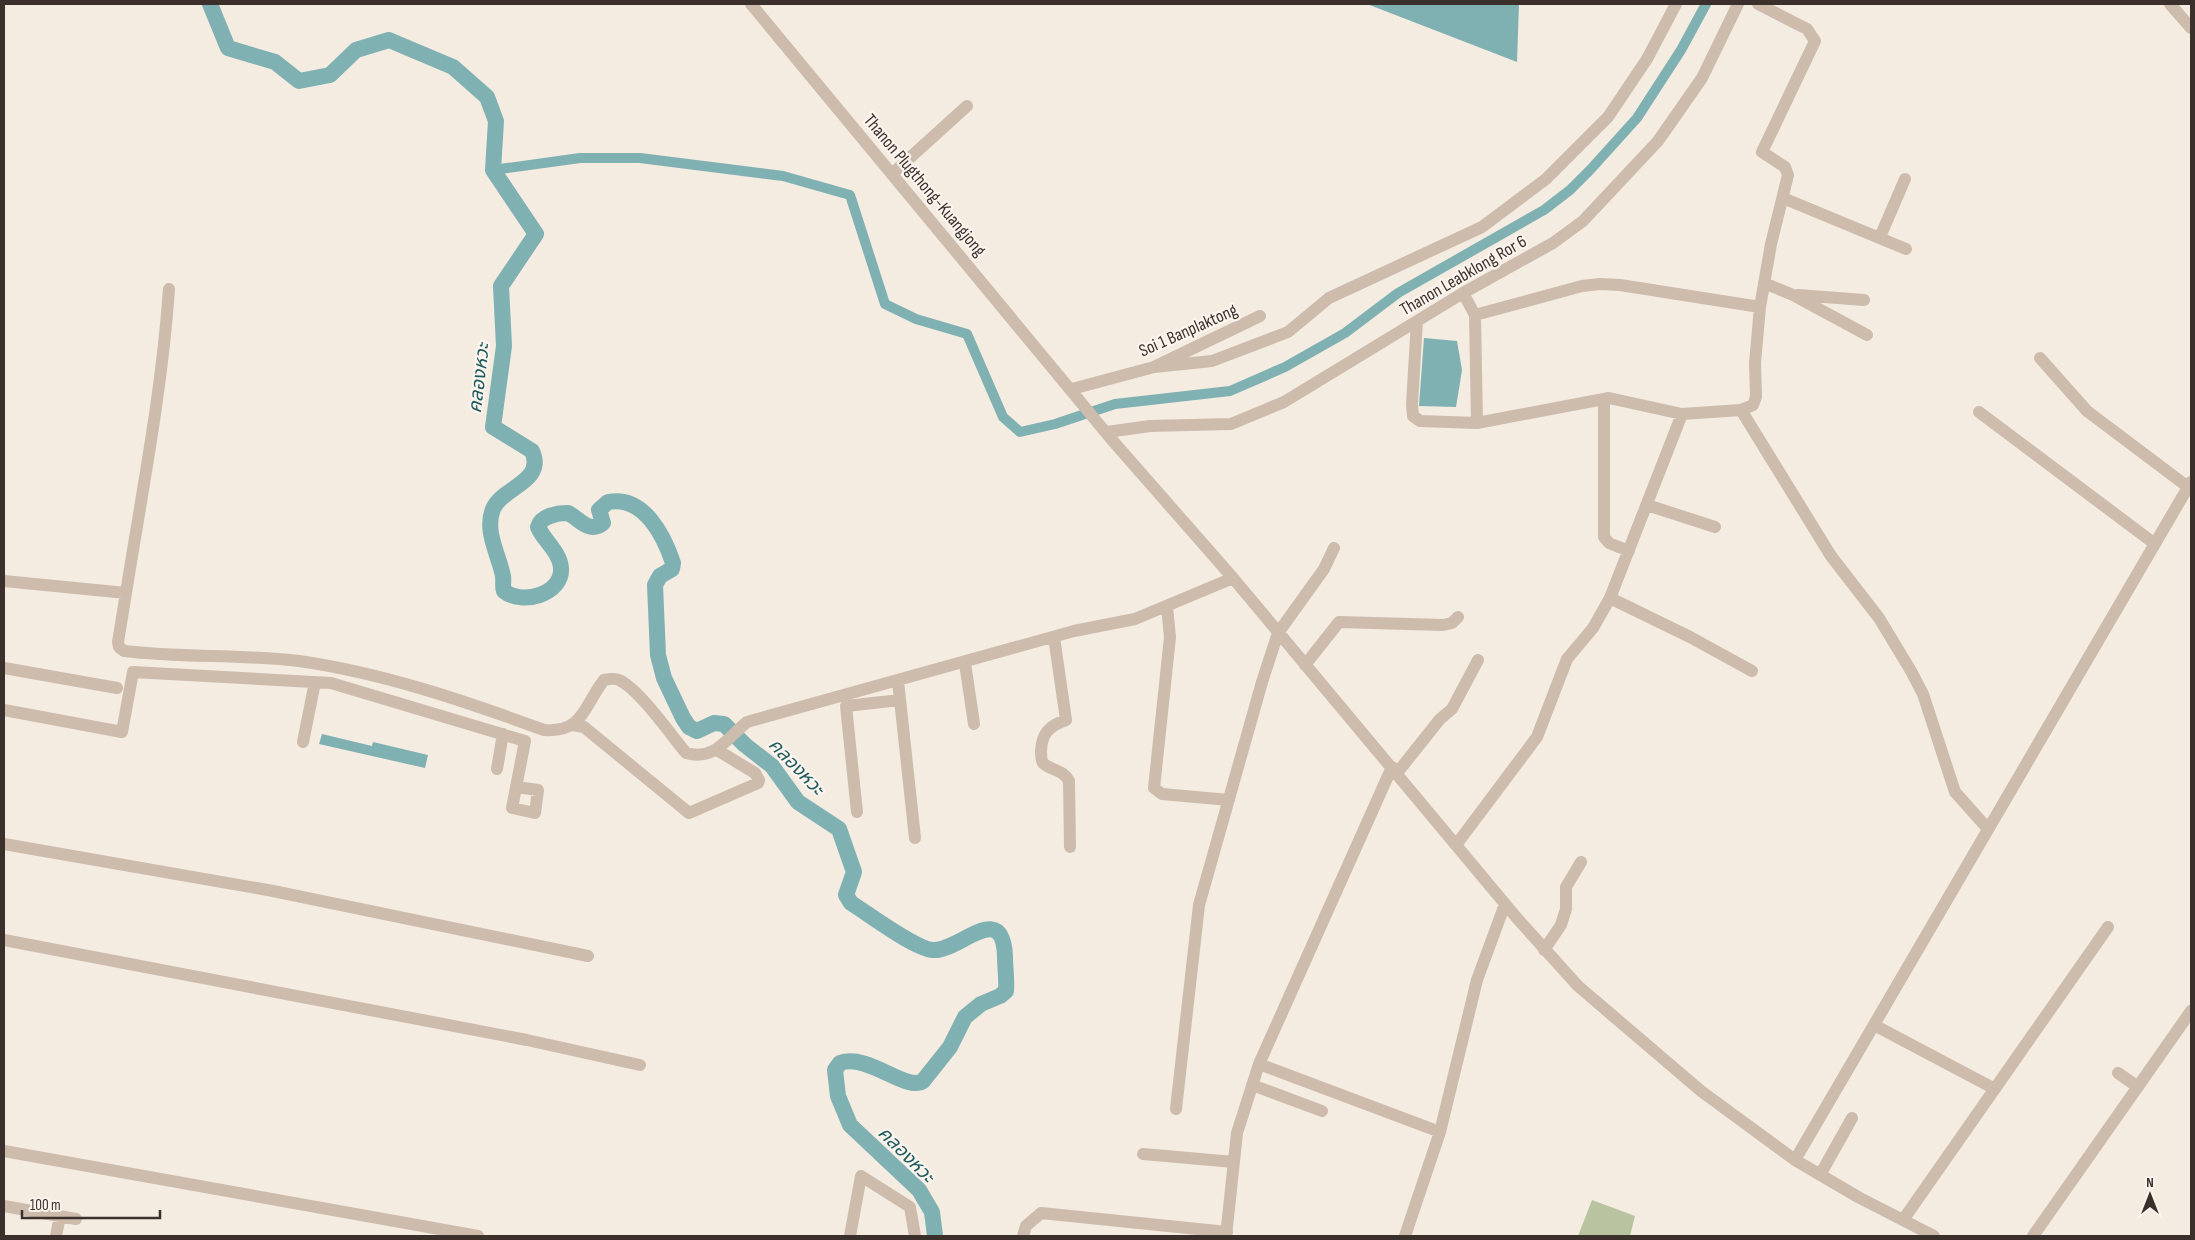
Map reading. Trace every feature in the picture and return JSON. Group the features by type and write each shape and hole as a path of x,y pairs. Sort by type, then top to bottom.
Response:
{"street":[{"name":"Thanon Plugthong-Kuangjong","path":"751,4 1107,432 1233,578 1544,950 1578,986 1639,1041 1701,1092 1795,1160 1934,1236"},
{"path":"1154,367 1212,361 1288,332 1329,298 1482,227 1546,179 1608,117 1647,59 1676,4"},
{"name":"Thanon Leabklong Ror 6","path":"1107,432 1150,426 1231,424 1284,402 1463,292 1554,243 1588,216 1629,175 1658,141 1702,78 1738,4"},
{"path":"1416,321 1412,404 1413,416 1420,421 1477,423 1604,399 1621,399 1682,414 1741,410 1753,405 1756,398 1755,363 1760,307 1788,178 1787,169 1762,152 1815,41 1808,29 1758,4"},
{"path":"2170,4 2191,28"},
{"path":"892,174 967,106"},
{"path":"1880,237 1905,178"},
{"path":"1783,198 1906,249"},
{"path":"1764,283 1793,295 1867,335"},
{"path":"1475,315 1582,286 1600,284 1652,289 1760,307"},
{"path":"169,289 165,345 153,435 118,642 119,647 124,651 262,657 309,663 424,690 544,730 554,731 572,725 583,716 604,680 612,678 620,680 633,691 686,753 697,756 718,748 747,722 1054,637 1126,622 1233,578"},
{"path":"1463,292 1475,315 1477,423"},
{"path":"1793,295 1864,300"},
{"name":"Soi 1 Banplaktong","path":"1072,389 1154,367 1260,316"},
{"path":"1795,1160 2190,485 2087,411 2040,358"},
{"path":"1604,399 1604,537 1611,544 1629,551"},
{"path":"1741,410 1831,556 1879,618 1911,671 1923,694 1954,792 1988,829"},
{"path":"1979,412 2155,544"},
{"path":"1456,845 1535,740 1567,659 1593,628 1610,598 1682,414"},
{"path":"1647,505 1716,527"},
{"path":"1176,1109 1199,905 1262,682 1278,633 1324,569 1334,548"},
{"path":"4,581 126,593"},
{"path":"1610,598 1752,670"},
{"path":"1168,606 1170,637 1154,788 1162,794 1229,800"},
{"path":"1305,665 1339,622 1443,625 1452,623 1458,617"},
{"path":"1054,637 1066,720 1051,726 1045,732 1042,739 1041,756 1045,764 1060,771 1068,781 1070,847"},
{"path":"1023,1236 1026,1226 1040,1213 1227,1234 1240,1120 1259,1064 1394,770 1440,719 1452,709 1478,660"},
{"path":"965,663 974,724"},
{"path":"4,668 117,688"},
{"path":"4,710 122,732 133,672 331,683 525,741 516,787"},
{"path":"898,681 915,838"},
{"path":"303,742 315,682"},
{"path":"857,812 846,706 900,700"},
{"path":"572,725 584,726 689,813 758,784 759,780 755,773 718,748"},
{"path":"497,769 503,734"},
{"path":"4,844 273,891 588,956"},
{"path":"1544,950 1562,925 1566,909 1566,887 1581,862"},
{"path":"1405,1236 1440,1132 1477,980 1505,904"},
{"path":"1903,1220 2108,927"},
{"path":"4,940 527,1040 640,1065"},
{"path":"2033,1236 2191,1011"},
{"path":"1874,1025 1995,1089"},
{"path":"1259,1064 1440,1132"},
{"path":"2118,1073 2138,1087"},
{"path":"1252,1085 1319,1110 1322,1087"},
{"path":"1820,1175 1852,1118"},
{"path":"4,1151 478,1236"},
{"path":"1143,1154 1234,1162"},
{"path":"850,1236 861,1176 910,1207 915,1236"},
{"path":"4,1206 76,1219"},
{"path":"56,1236 60,1216"}],"green space":[{"path":"1592,1200 1635,1216 1630,1236 1578,1236"}],"water":[{"path":"1367,4 1519,4 1517,62"},
{"path":"1424,338 1457,341 1462,370 1456,407 1419,406"},
{"path":"322,734 372,746 373,742 428,755 425,768 319,744"}],"waterway":[{"name":"คลองหวะ","path":"210,4 228,48 275,62 299,81 330,75 356,50 389,40 453,67 487,97 496,121 493,170 536,234 501,286 504,346 493,427 532,451 535,461 533,470 528,477 498,501 491,517 491,534 503,576 504,591 521,597 540,595 549,591 560,577 561,568 558,557 538,527 542,520 554,515 568,513 589,526 598,526 603,523 599,510 608,502 621,502 632,505 642,511 658,530 673,563 672,569 660,576 655,585 658,655 664,678 689,727 697,731 714,723 724,724 745,745 772,766 798,802 839,829 854,872 846,895 851,903 904,938 933,950 955,944 988,929 997,931 1002,940 1005,957 1006,991 1000,996 981,1004 965,1017 950,1047 923,1081 916,1083 907,1081 874,1067 851,1061 840,1063 835,1070 838,1096 850,1125 919,1190 932,1212 935,1236"},
{"path":"493,170 580,158 640,158 783,176 850,195 885,304 916,319 967,334 1003,417 1020,432 1055,424 1115,404 1230,391 1285,367 1345,333 1398,293 1544,210 1570,190 1637,118 1681,50 1706,4"}]}
